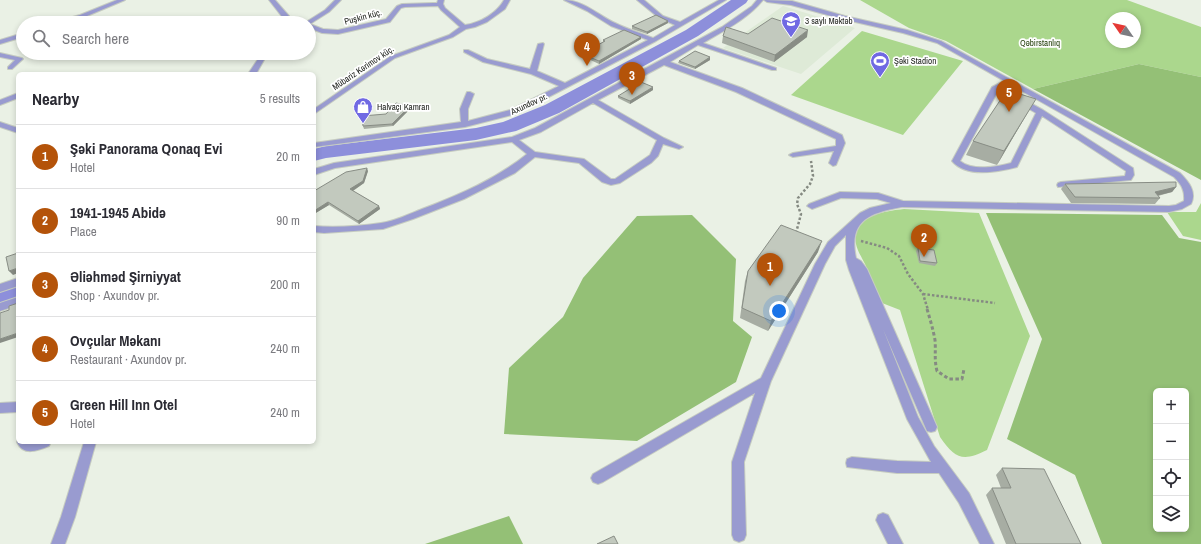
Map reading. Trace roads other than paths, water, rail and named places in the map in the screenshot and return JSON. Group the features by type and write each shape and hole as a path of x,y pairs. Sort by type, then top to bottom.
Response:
{"street":[{"path":"82,16 122,0"},
{"path":"272,0 286,16"},
{"path":"316,18 327,11 338,0"},
{"name":"Mübariz Kərimov küç.","path":"316,111 393,57 451,36 464,27 479,24 498,13 503,8 507,0"},
{"path":"567,0 589,10 613,25 654,40"},
{"path":"640,0 661,17 681,25"},
{"name":"Axundov pr.","path":"316,145 465,125 513,112 654,40 723,0"},
{"path":"316,171 334,166 514,139 538,130 664,62 739,18 758,4 760,0"},
{"path":"739,535 738,462 765,381 820,264 831,244 863,215 879,208 902,204 1169,209 1179,207 1188,202 1190,194 1187,185 1177,175 939,42 921,36 844,18 786,1 767,0"},
{"name":"Puşkin küç.","path":"316,28 338,32 345,31 388,20 399,7 404,5 434,5 441,2 443,9 464,27"},
{"path":"0,42 16,37"},
{"path":"698,42 774,69"},
{"path":"533,72 541,44"},
{"path":"466,51 492,63 533,72 566,86"},
{"path":"0,55 16,58"},
{"path":"10,68 19,60"},
{"path":"253,72 261,60"},
{"path":"664,62 739,90 839,137 841,140 833,163"},
{"path":"1009,80 996,87 956,161 958,164 970,169 1005,168 1014,165 1040,112"},
{"path":"996,87 1040,112 1130,170 1130,175 1128,178 1061,185"},
{"path":"465,125 463,112 464,106 470,94"},
{"path":"0,103 16,96"},
{"path":"594,101 661,140 679,147"},
{"path":"0,124 16,130"},
{"path":"514,139 527,151 533,154 581,161 605,180 611,182 618,181 654,156 661,140"},
{"path":"793,155 839,148"},
{"path":"316,229 345,229 383,226 410,217 461,197 512,171 533,154"},
{"path":"812,206 840,195 878,196 902,204"},
{"path":"853,224 849,238 851,260 913,419 930,450 964,498 987,544"},
{"path":"851,260 858,263 862,269 931,427"},
{"path":"0,288 16,283"},
{"path":"0,307 16,302"},
{"path":"598,478 765,381"},
{"path":"0,408 16,407"},
{"path":"24,444 26,446 36,444"},
{"path":"58,544 89,444"},
{"path":"852,463 902,469 943,467"},
{"path":"883,520 896,544"}],"waterway":[{"path":"316,154 326,152 476,134 509,127 552,109 692,33 741,0"},
{"path":"0,298 16,293"}],"place":[{"name":"3 saylı Məktəb","path":"791,38"},
{"name":"Ovçular Məkanı","path":"587,66"},
{"name":"Şəki Stadion","path":"880,78"},
{"name":"Əliəhməd Şirniyyat","path":"632,95"},
{"name":"Green Hill Inn Otel","path":"1009,112"},
{"name":"Halvaçı Kamran","path":"363,124"},
{"name":"1941-1945 Abidə","path":"924,257"},
{"name":"Şəki Panorama Qonaq Evi","path":"770,286"}],"park label":[{"name":"Qəbirstanlıq","path":"1040,43"}]}
